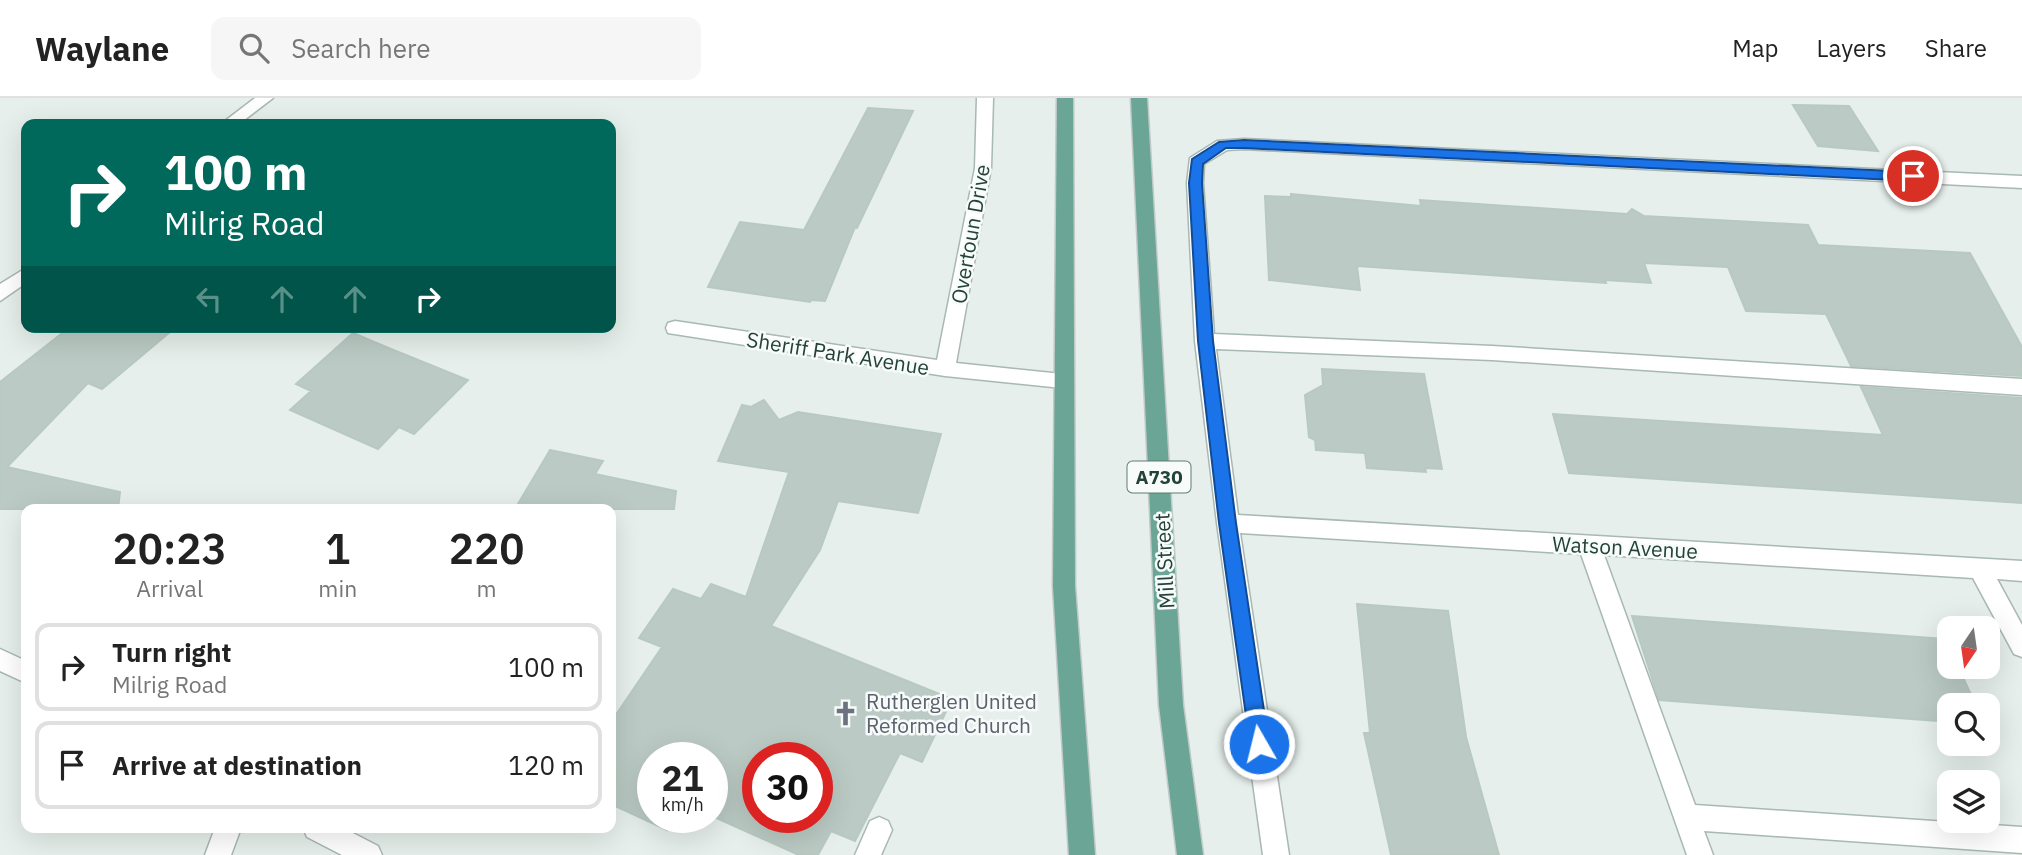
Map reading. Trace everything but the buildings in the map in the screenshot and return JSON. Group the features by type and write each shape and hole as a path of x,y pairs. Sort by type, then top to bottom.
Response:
{"main road":[{"path":"1065,98 1062,382 1064,586 1082,855"},
{"name":"Mill Street","path":"1139,98 1171,705 1189,855"}],"street":[{"path":"236,119 265,98"},
{"name":"Overtoun Drive","path":"946,369 983,168 985,98"},
{"path":"1276,855 1228,523 1205,341 1196,162 1223,145 2022,182"},
{"path":"0,294 21,278"},
{"name":"Sheriff Park Avenue","path":"675,328 946,369 1062,382"},
{"path":"1205,341 1492,353 2022,387"},
{"name":"Watson Avenue","path":"1228,523 2022,571"},
{"path":"1589,544 1700,855"},
{"path":"1979,568 2022,647"},
{"path":"0,660 21,670"},
{"path":"1686,817 2022,839"},
{"path":"868,855 879,830"},
{"path":"218,855 226,833"},
{"path":"326,833 369,855"}],"place":[{"name":"Rutherglen United Reformed Church","path":"846,713"}],"route":[{"path":"1259,744 1205,341 1196,162 1210,150 1223,145 1244,144 1913,176"}]}
